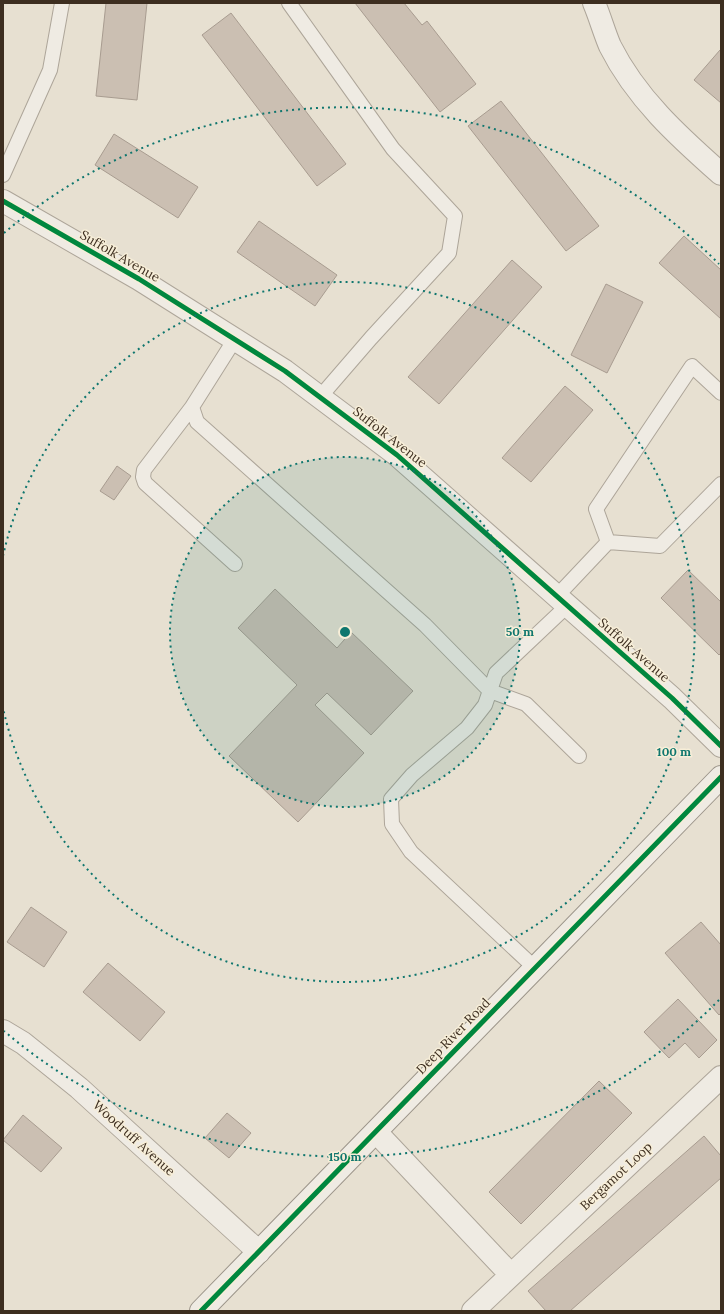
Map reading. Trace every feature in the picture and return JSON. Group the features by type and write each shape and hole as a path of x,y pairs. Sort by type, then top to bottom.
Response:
{"street":[{"path":"594,3 610,45 622,67 648,104 679,137 721,174"},
{"name":"Suffolk Avenue","path":"3,201 139,279 285,371 397,454 672,698 721,746"},
{"name":"Deep River Road","path":"201,1311 721,777"},
{"name":"Woodruff Avenue","path":"3,1031 23,1043 79,1088 259,1252"},
{"name":"Bergamot Loop","path":"473,1311 721,1077"},
{"path":"376,1132 511,1274"}],"lane":[{"path":"3,175 50,70 62,3"},
{"path":"289,3 393,148 455,216 449,253 371,338 320,397"},
{"path":"235,339 192,407 144,470 143,477 145,483 235,564"},
{"path":"608,542 596,509 692,366 721,393"},
{"path":"192,407 197,422 424,625 490,691 526,704 579,756"},
{"path":"608,542 660,546 721,484"},
{"path":"535,968 411,852 392,824 391,799 412,775 467,728 485,706 496,672 562,601 608,542"}],"building":[{"path":"106,3 147,3 137,100 96,96"},
{"path":"355,3 404,3 422,25 427,21 476,84 440,112"},
{"path":"231,13 346,164 317,186 202,35"},
{"path":"721,50 721,103 694,80"},
{"path":"501,101 599,226 566,251 468,126"},
{"path":"114,134 198,187 178,218 95,165"},
{"path":"259,221 337,275 315,306 237,252"},
{"path":"684,236 721,270 721,319 659,263"},
{"path":"512,260 542,287 439,404 408,377"},
{"path":"606,284 643,302 607,373 571,355"},
{"path":"565,386 593,410 531,482 502,458"},
{"path":"117,466 131,476 114,500 100,491"},
{"path":"688,570 721,602 721,653 719,655 661,598"},
{"path":"275,589 337,648 351,632 413,691 371,735 327,693 315,705 364,753 298,822 229,756 297,685 238,628"},
{"path":"31,907 67,932 44,967 7,942"},
{"path":"701,922 721,945 721,1013 719,1015 665,953"},
{"path":"108,963 165,1012 140,1041 83,992"},
{"path":"678,999 717,1040 699,1058 685,1043 669,1058 644,1032"},
{"path":"599,1081 632,1113 521,1224 489,1192"},
{"path":"227,1113 251,1133 229,1158 205,1138"},
{"path":"23,1115 62,1148 41,1172 3,1140"},
{"path":"704,1136 721,1156 721,1178 570,1311 546,1311 528,1291"}],"cycle path":[{"path":"3,201 139,279 285,371 397,455 672,698 721,746"},
{"path":"201,1311 721,777"}]}
